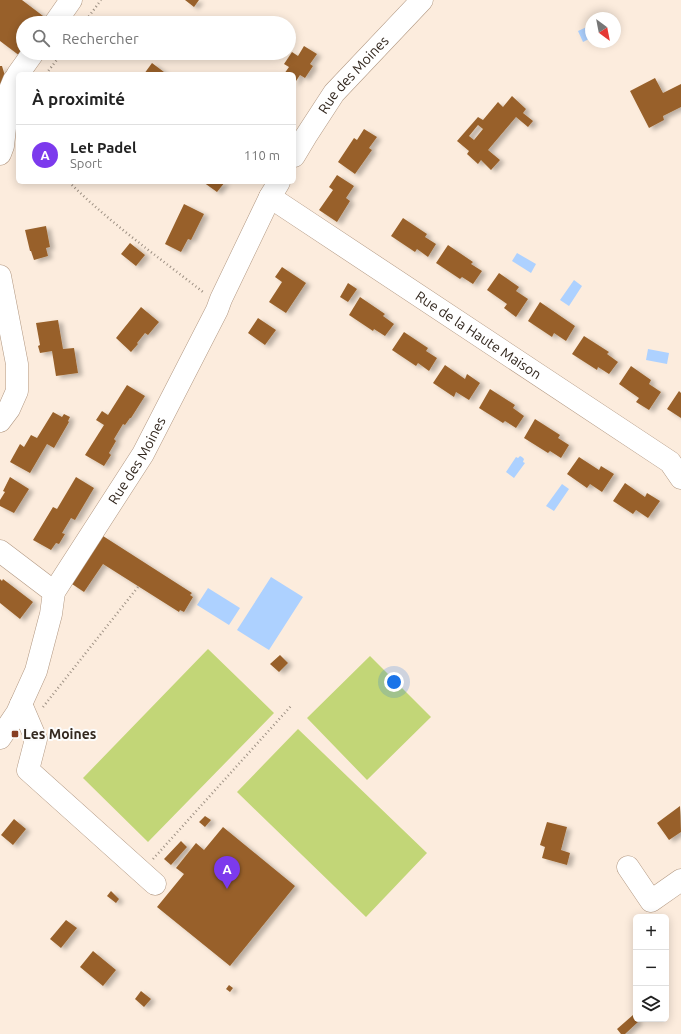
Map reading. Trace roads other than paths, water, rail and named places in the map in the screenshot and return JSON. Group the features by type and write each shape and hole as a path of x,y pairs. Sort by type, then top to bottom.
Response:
{"street":[{"name":"Rue des Moines","path":"296,153 334,93 422,0"},
{"path":"19,72 28,60"},
{"path":"0,154 3,146 10,92 16,77"},
{"name":"Rue des Moines","path":"0,738 17,713 36,671 51,614 54,592 143,454 217,310 275,190"},
{"name":"Rue de la Haute Maison","path":"275,190 670,462 681,478"},
{"path":"0,276 17,364 17,391 9,409 0,421"},
{"path":"0,551 54,592"},
{"path":"21,704 36,739 28,770 148,878"},
{"path":"628,867 651,901 681,880"}],"water":[{"path":"585,28 585,41 583,42 578,31"},
{"path":"517,253 536,264 531,273 512,261"},
{"path":"574,280 582,286 569,306 560,300"},
{"path":"648,349 669,353 667,364 646,360"},
{"path":"520,456 524,459 523,462 525,463 514,478 506,472 516,457 518,458"},
{"path":"562,484 569,489 554,511 546,506"},
{"path":"271,577 303,597 269,650 237,630"},
{"path":"208,588 240,608 229,625 197,605"}],"place":[{"name":"Les Moines","path":"15,734"},
{"name":"Let Padel","path":"227,889"}]}
